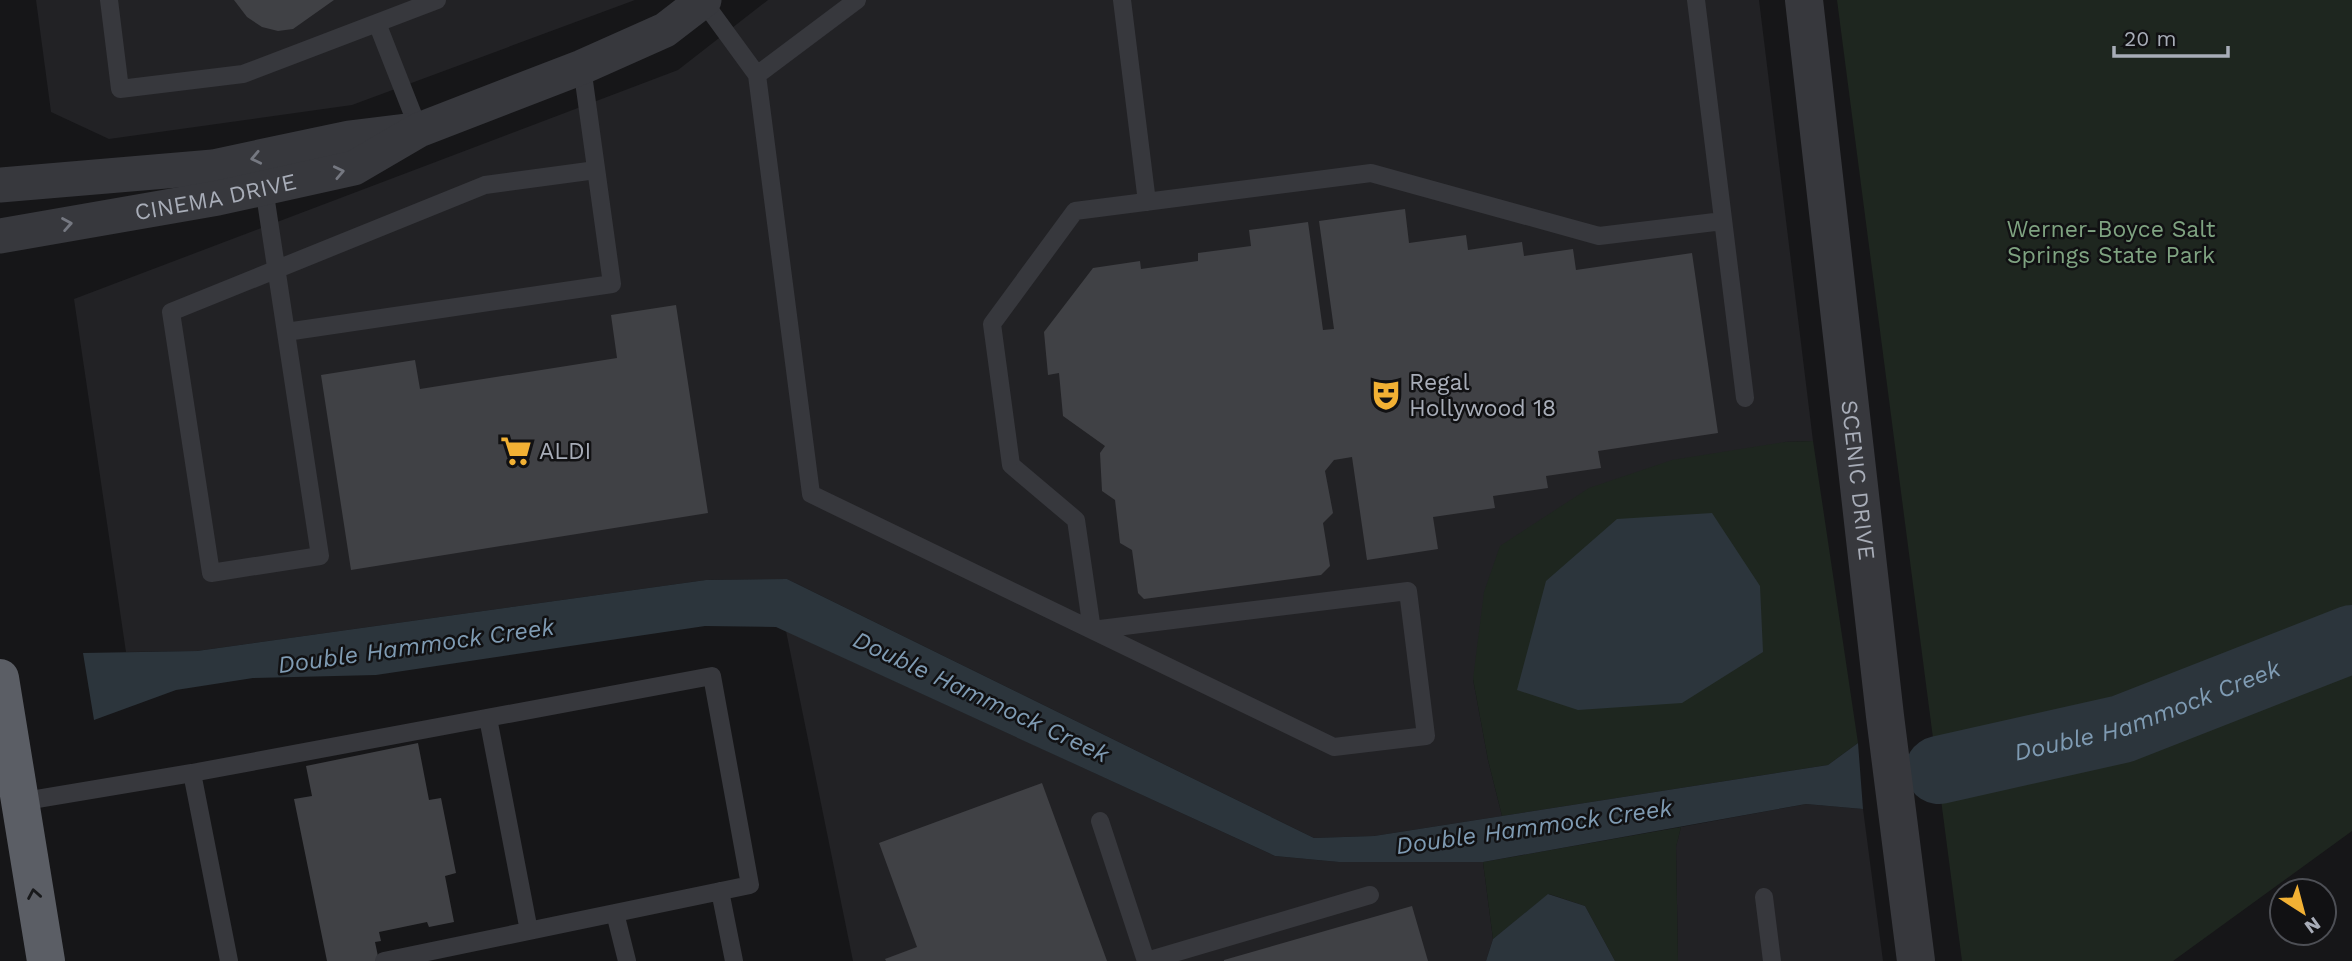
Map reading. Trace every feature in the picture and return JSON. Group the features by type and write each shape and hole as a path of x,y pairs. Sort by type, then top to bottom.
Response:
{"highway":[{"path":"0,678 46,961"}],"street":[{"name":"CINEMA DRIVE","path":"0,236 218,198 354,168 419,130 582,67 664,30 703,0"},
{"name":"SCENIC DRIVE","path":"1804,0 1885,716 1916,961"},
{"name":"CINEMA DRIVE","path":"0,185 213,167 349,138 419,130"}],"lane":[{"path":"109,0 120,89 243,74 437,0"},
{"path":"703,0 757,75 811,494 1092,630 1334,747 1426,736 1408,591 1092,630"},
{"path":"757,75 857,0"},
{"path":"1122,0 1147,202"},
{"path":"1696,0 1745,398"},
{"path":"377,23 419,130"},
{"path":"286,331 612,284 582,67"},
{"path":"264,188 276,270 320,556 211,573 171,312 276,270 485,185 596,170"},
{"path":"1092,630 1076,520 1010,465 992,324 1075,211 1371,173 1599,236 1723,221"},
{"path":"19,802 192,773 712,676 750,885 384,961"},
{"path":"488,718 529,931"},
{"path":"192,773 229,961"},
{"path":"1100,821 1147,961 1370,895"},
{"path":"720,891 734,961"},
{"path":"1764,897 1772,961"},
{"path":"615,913 627,961"}],"shaded area":[{"path":"36,0 635,0 352,105 109,139 51,112"},
{"path":"768,0 1759,0 1813,441 1785,442 1473,679 1502,816 1374,836 1314,838 787,579 706,580 197,651 126,652 74,299 678,70"},
{"path":"786,631 1275,856 1339,862 1483,862 1493,939 1486,961 853,961"},
{"path":"1806,804 1863,809 1883,961 1678,961 1676,846 1681,827"}],"green space":[{"name":"Werner-Boyce Salt Springs State Park","path":"1837,0 2352,0 2352,831 2289,877 2268,877 2268,892 2173,961 1962,961"},
{"path":"1813,441 1858,743 1828,765 1502,816 1473,679 1484,592 1500,546 1589,488 1672,460 1785,442"},
{"path":"1681,827 1676,847 1678,961 1615,961 1585,906 1549,894 1493,939 1483,862"}],"water":[{"path":"1712,513 1760,586 1763,652 1682,703 1578,710 1517,690 1546,581 1617,519"},
{"path":"787,579 1314,838 1374,836 1828,765 1858,743 1863,809 1806,804 1483,862 1339,862 1275,856 776,627 705,626 376,675 253,678 176,690 94,720 83,653 197,651 706,580"},
{"path":"1548,894 1585,906 1615,961 1486,961 1493,939"}],"building":[{"path":"234,0 334,0 293,29 278,31 262,27 247,17"},
{"name":"Regal Hollywood 18","path":"1405,209 1409,243 1466,235 1468,250 1522,242 1524,256 1573,249 1576,270 1692,253 1718,433 1598,451 1601,468 1546,476 1548,488 1493,496 1495,508 1433,517 1438,549 1367,560 1352,457 1334,460 1325,471 1333,513 1323,523 1330,566 1321,575 1144,599 1138,593 1132,550 1120,543 1115,500 1102,491 1100,453 1105,446 1063,416 1059,373 1048,375 1044,332 1093,268 1140,261 1141,269 1198,261 1198,253 1251,246 1249,230 1308,222 1323,330 1334,329 1319,221"},
{"name":"ALDI","path":"676,305 708,513 351,570 321,375 415,360 420,389 617,358 611,315"},
{"path":"418,743 429,800 441,798 456,873 445,876 454,922 429,927 427,922 379,932 381,941 375,942 379,961 327,961 294,799 312,796 306,766"},
{"path":"1042,783 1107,961 886,961 885,959 917,947 879,843"},
{"path":"1412,906 1428,961 1224,961 1224,960"}],"waterway":[{"name":"Double Hammock Creek","path":"1939,770 2122,729 2352,639"}],"place":[{"name":"Regal Hollywood 18","path":"1386,395"},
{"name":"ALDI","path":"516,451"}]}
